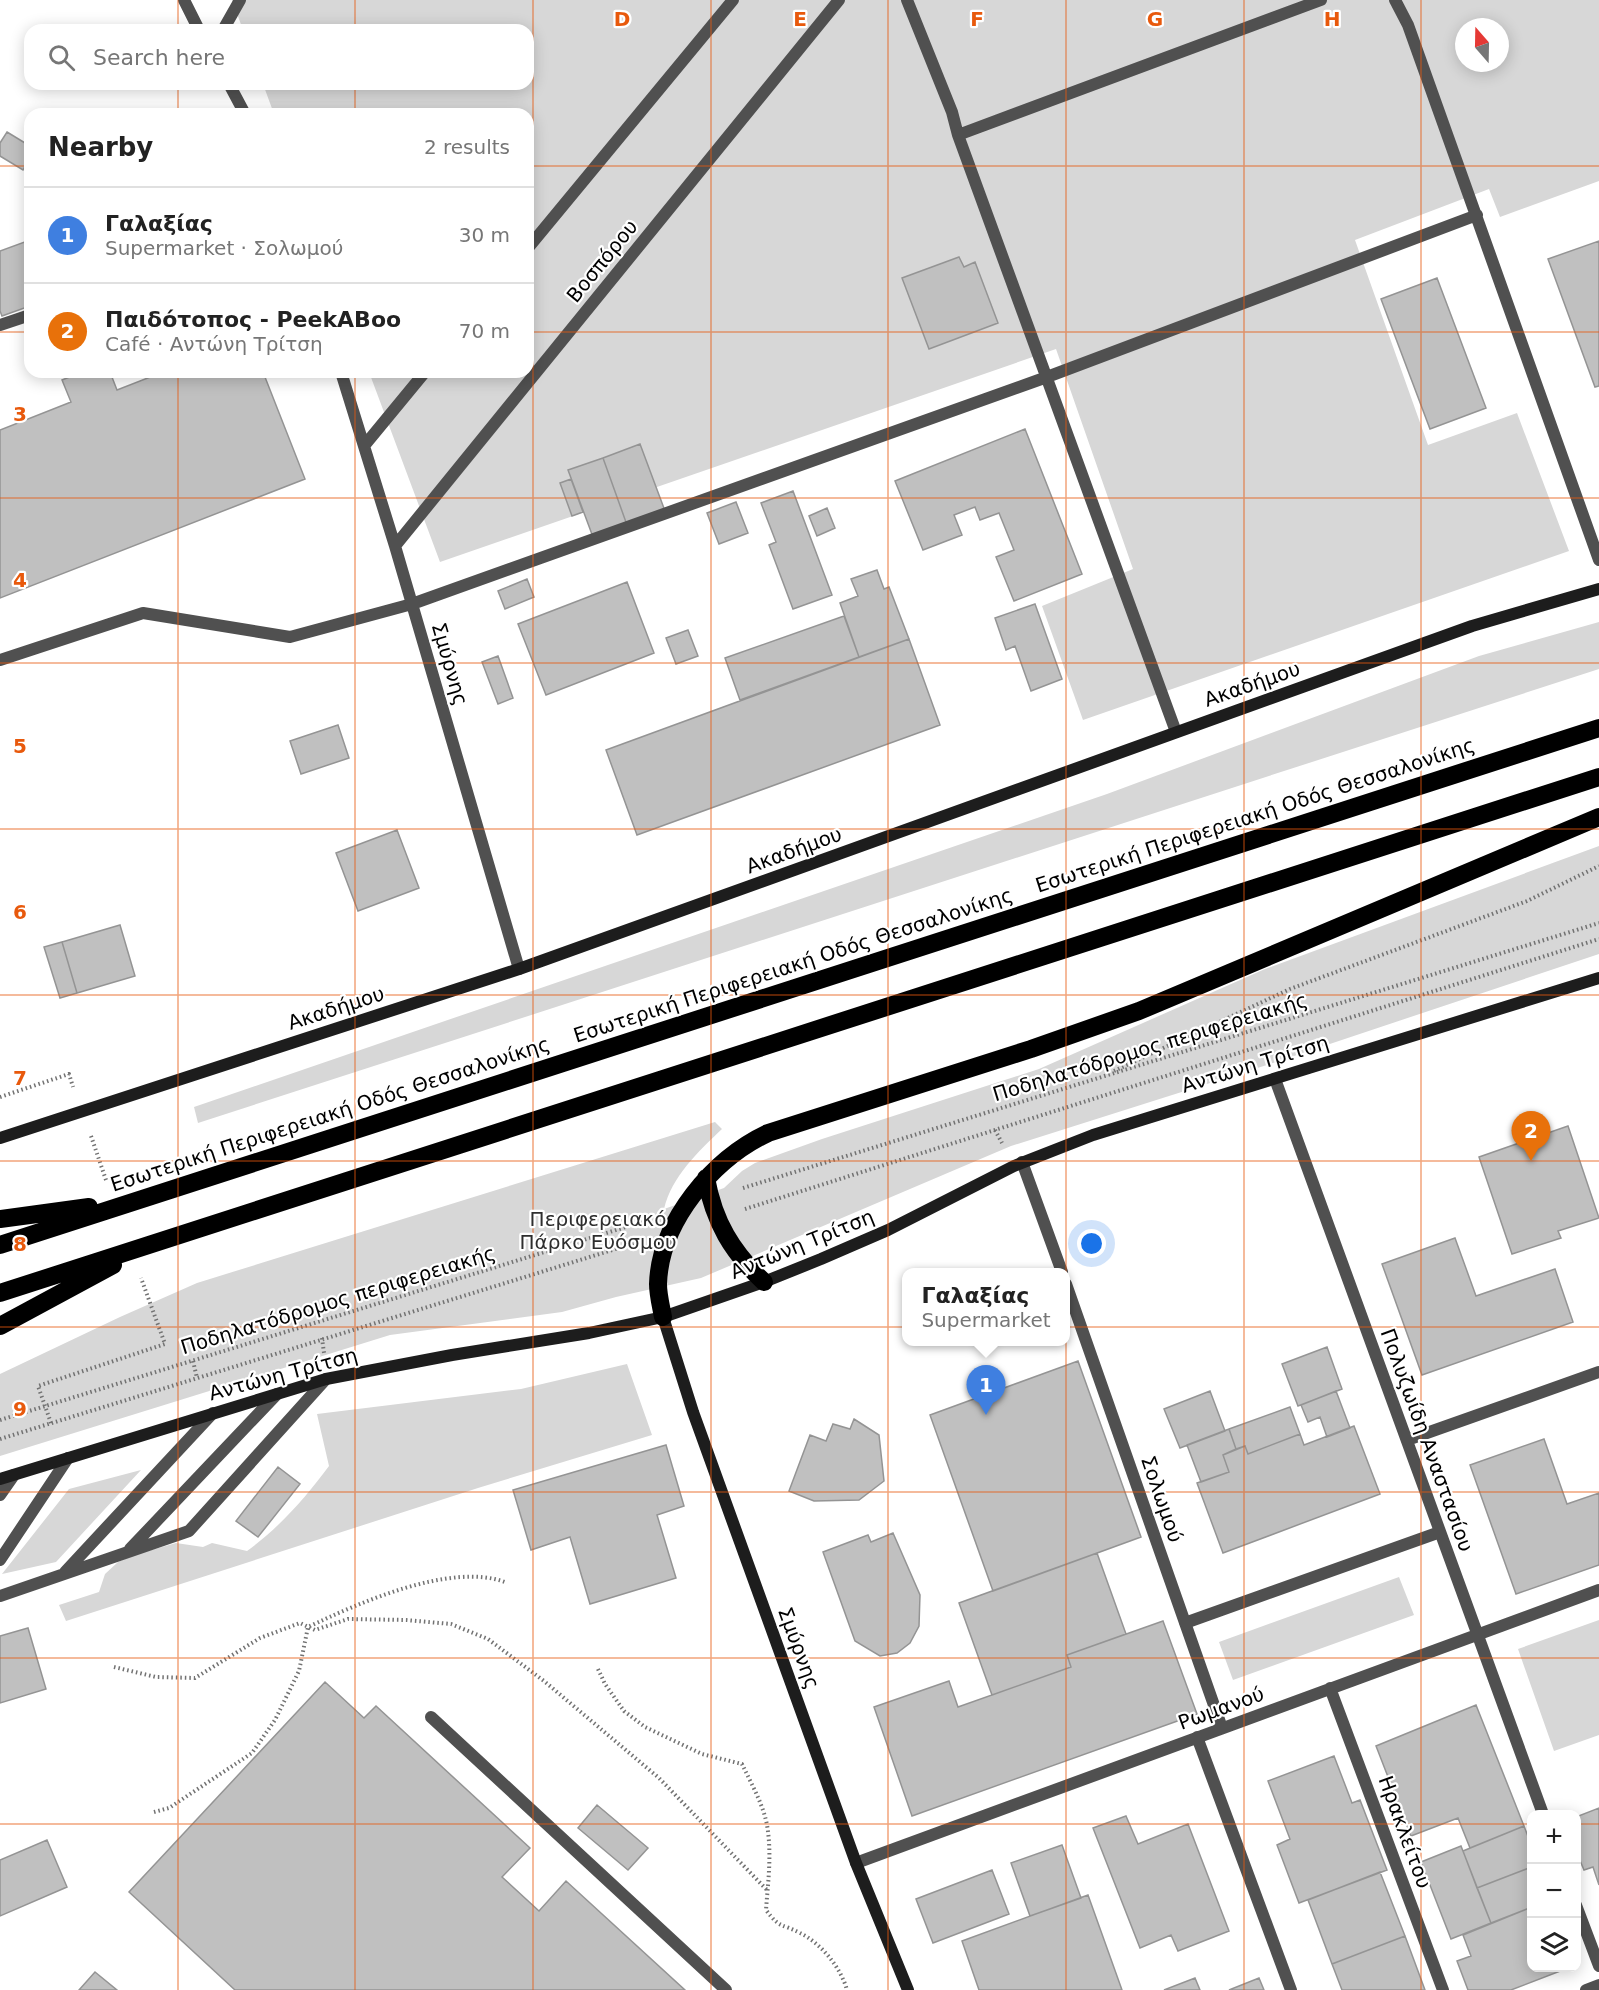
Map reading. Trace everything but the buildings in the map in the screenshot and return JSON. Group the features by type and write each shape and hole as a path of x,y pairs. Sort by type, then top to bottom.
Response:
{"highway":[{"name":"Εσωτερική Περιφερειακή Οδός Θεσσαλονίκης","path":"0,1245 1599,728"},
{"path":"0,1293 1599,777"},
{"path":"663,1317 658,1285 670,1232 706,1178 733,1153 748,1143 768,1133 1031,1049 1139,1011 1599,817"},
{"path":"706,1178 710,1200 717,1218 738,1256 764,1282"},
{"path":"0,1219 136,1200"},
{"path":"0,1326 151,1244"}],"street":[{"path":"184,0 196,24"},
{"path":"226,24 240,0"},
{"path":"534,241 733,0"},
{"name":"Βοσπόρου","path":"534,375 839,0"},
{"path":"907,0 952,112 958,135 968,157 1176,732"},
{"path":"958,135 1321,0"},
{"path":"1395,0 1408,25 1599,560"},
{"path":"232,90 242,108"},
{"path":"0,660 142,613 290,637 412,604 1047,378 1477,215"},
{"path":"0,325 24,317"},
{"name":"Σμύρνης","path":"343,378 395,546 519,969"},
{"path":"364,446 421,378"},
{"name":"Βοσπόρου","path":"395,546 532,378"},
{"name":"Ακαδήμου","path":"0,1138 519,969 1472,626 1599,589"},
{"name":"Αντώνη Τρίτση","path":"0,1479 326,1379 452,1355 578,1335 663,1317 764,1282 888,1230 1022,1162 1093,1135 1599,978"},
{"name":"Πολυζωίδη Αναστασίου","path":"1275,1079 1542,1810"},
{"path":"1022,1162 1061,1268"},
{"name":"Σολωμού","path":"1070,1298 1222,1728"},
{"name":"Σμύρνης","path":"663,1317 693,1412 856,1863 908,1990"},
{"path":"1407,1440 1599,1372"},
{"path":"0,1596 189,1531 326,1379"},
{"path":"127,1552 276,1394"},
{"path":"63,1574 213,1413"},
{"path":"0,1560 68,1458"},
{"path":"0,1495 14,1475"},
{"path":"1185,1623 1440,1532"},
{"name":"Ρωμανού","path":"856,1863 1599,1590"},
{"name":"Ηρακλείτου","path":"1330,1688 1443,1990"},
{"path":"431,1717 726,1990"},
{"path":"1197,1737 1292,1990"},
{"path":"1581,1918 1599,1966"},
{"path":"1586,1990 1599,1985"}],"path":[{"path":"1101,1078 1290,989 1527,901 1599,866"},
{"name":"Ποδηλατόδρομος περιφερειακής","path":"710,1200 778,1176 1599,923"},
{"path":"717,1218 1599,939"},
{"path":"0,1097 69,1074"},
{"name":"Ποδηλατόδρομος περιφερειακής","path":"0,1420 685,1208"},
{"path":"0,1438 670,1232"},
{"path":"51,1423 38,1386 165,1344"},
{"path":"193,1361 197,1378"},
{"path":"308,1627 347,1609 423,1584 466,1576 492,1577 506,1582"},
{"path":"114,1667 156,1677 195,1678 260,1638 300,1623 315,1630 348,1619 406,1620 451,1624 488,1639 544,1681 659,1778 767,1890"},
{"path":"154,1812 169,1808 252,1753 275,1720 299,1671 308,1627"},
{"path":"598,1669 605,1684 624,1711 645,1726 702,1755 742,1764 767,1824 770,1867 766,1910 777,1924 802,1933 825,1952 845,1982 847,1990"}],"green space":[{"path":"232,0 1599,0 1599,181 1500,217 1489,189 1355,240 1428,445 1517,413 1569,551 1083,720 1042,606 1133,569 1056,349 440,562 371,378 534,378 534,108 272,108 265,90 534,90 534,24 241,24"},
{"path":"1599,622 1599,669 198,1123 194,1107 1107,794 1479,656"},
{"name":"Περιφερειακό Πάρκο Ευόσμου","path":"1599,846 1599,954 1270,1064 1011,1146 701,1278 562,1312 390,1335 0,1456 0,1374 197,1283 715,1122 722,1129 680,1175 664,1209 724,1188 742,1171 755,1163 1039,1069 1265,969"},
{"path":"627,1364 652,1435 478,1488 66,1621 59,1605 99,1592 105,1574 118,1562 134,1555 176,1543 203,1547 212,1543 247,1551 259,1542 291,1512 329,1466 317,1414 521,1389"},
{"path":"141,1470 56,1562 2,1574 69,1489"},
{"path":"1399,1577 1414,1615 1233,1680 1219,1642"},
{"path":"1599,1620 1599,1735 1554,1751 1518,1649"}],"place":[{"name":"Παιδότοπος - PeekABoo","path":"1531,1161"},
{"name":"Γαλαξίας","path":"986,1415"}]}
